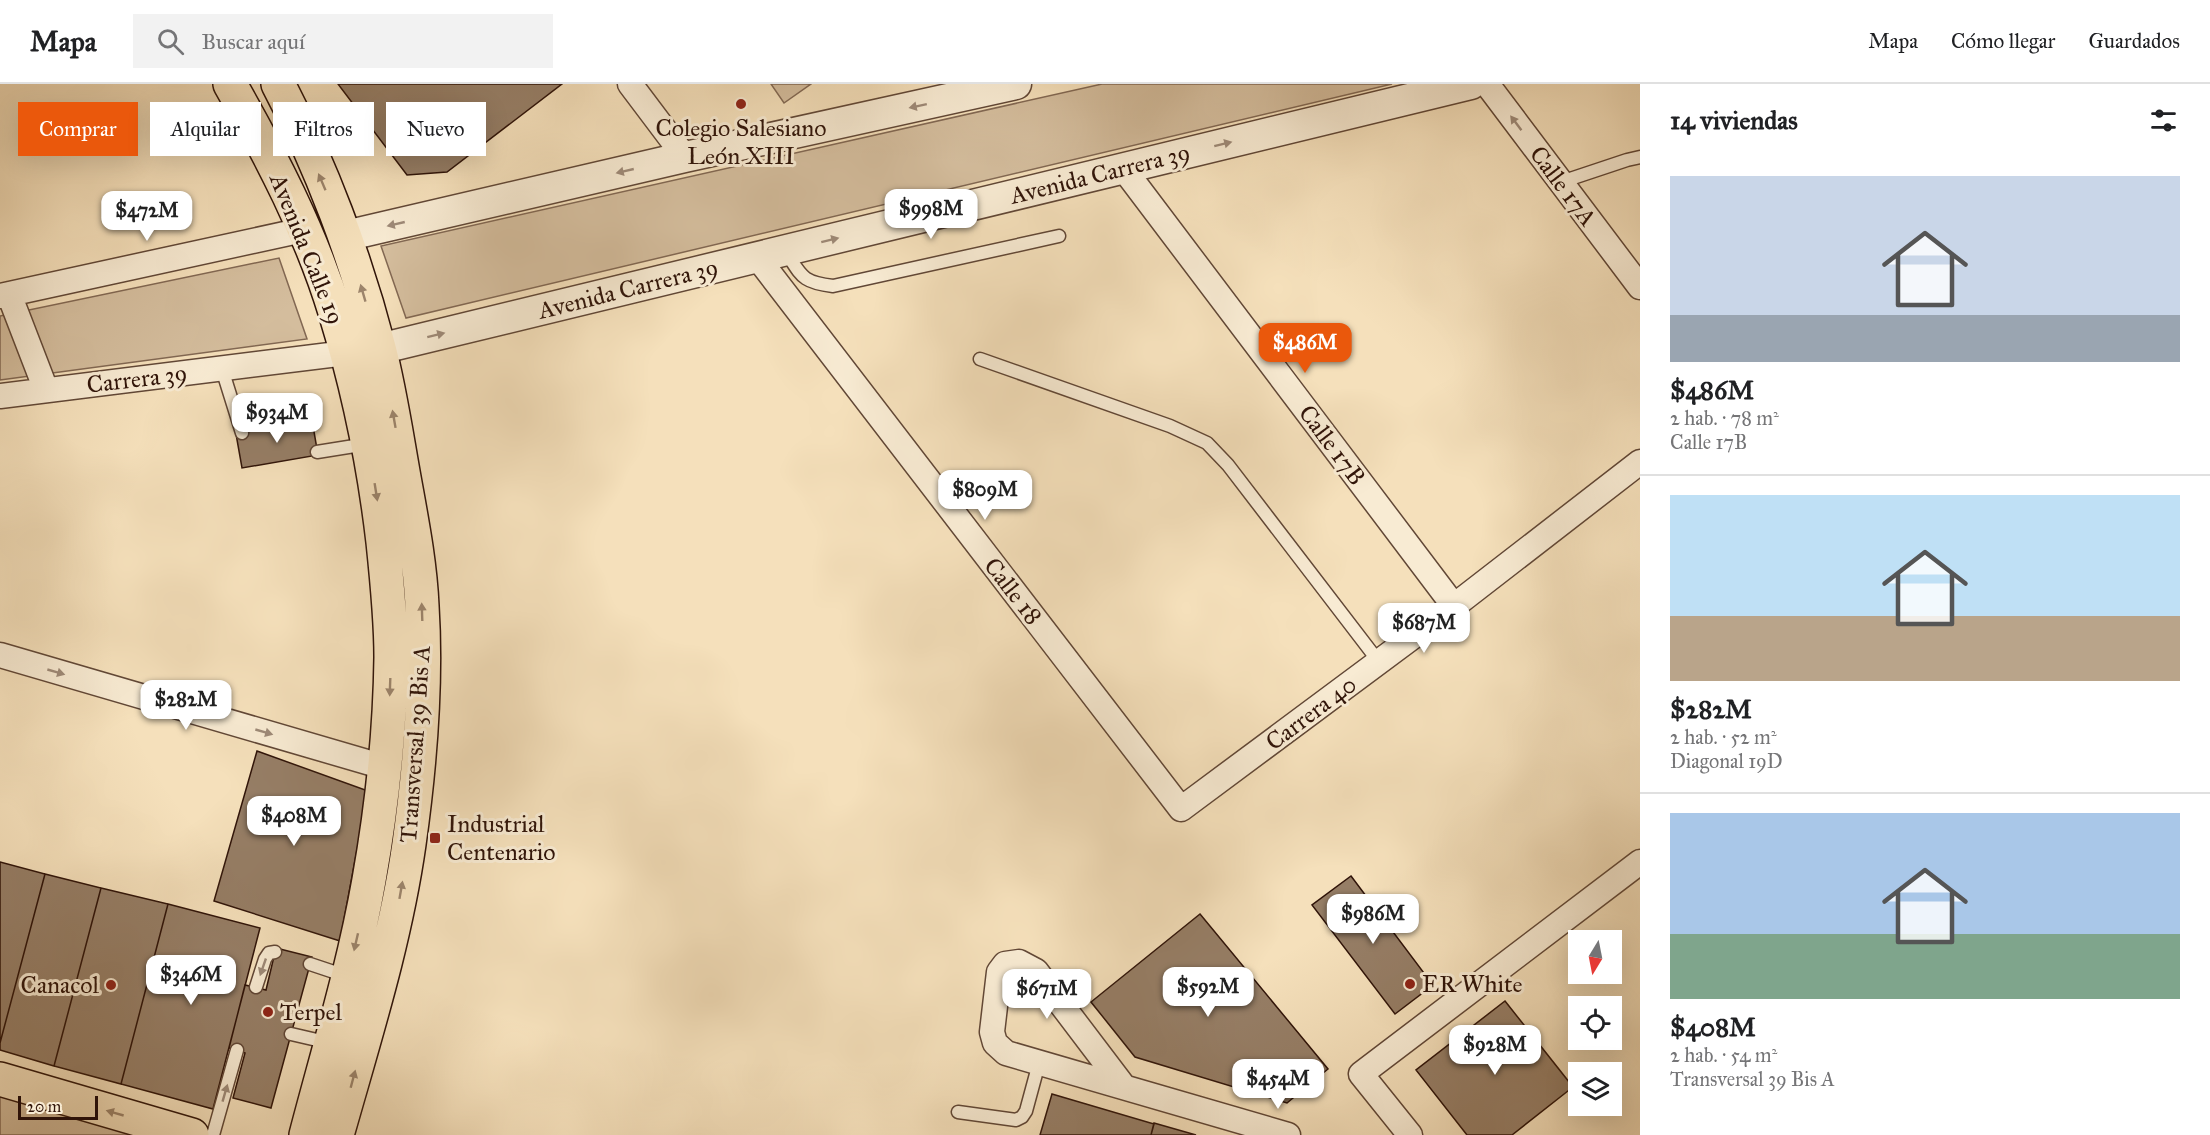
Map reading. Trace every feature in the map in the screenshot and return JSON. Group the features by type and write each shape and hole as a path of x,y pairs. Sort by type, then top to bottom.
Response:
{"main road":[{"name":"Avenida Calle 19","path":"230,84 282,180 335,311 346,353"},
{"name":"Avenida Calle 19","path":"278,84 301,130 345,236 379,349"},
{"name":"Transversal 39 Bis A","path":"338,1135 388,950 400,895 415,793 423,687 423,605 414,533 379,349"},
{"name":"Transversal 39 Bis A","path":"306,1135 369,881 389,718 391,654 380,516 368,443 346,353"},
{"path":"0,1079 192,1135"}],"street":[{"path":"630,84 685,157"},
{"path":"345,236 685,157 1016,84"},
{"name":"Avenida Carrera 39","path":"379,349 1471,84"},
{"name":"Calle 17A","path":"1487,84 1640,287"},
{"name":"Calle 17B","path":"1123,168 1454,606"},
{"path":"46,390 4,295 303,230"},
{"name":"Calle 18","path":"771,254 1181,809"},
{"name":"Carrera 39","path":"0,396 346,353"},
{"name":"Carrera 40","path":"1181,809 1454,606 1640,462"},
{"path":"0,655 384,767"},
{"path":"1410,1135 1362,1074 1640,862"},
{"path":"1124,1087 1036,971 1019,962 1005,964 999,972 992,1032 995,1043 1005,1053 1288,1135"}],"lane":[{"path":"1561,182 1640,157"},
{"path":"771,254 811,283 833,286 1059,236"},
{"path":"980,359 1170,426 1207,443 1227,465 1378,662"},
{"path":"222,369 242,433"},
{"path":"317,452 368,443"},
{"path":"256,987 265,959 269,953 275,952"},
{"path":"310,964 347,977"},
{"path":"291,1034 330,1043"},
{"path":"213,1135 237,1050"},
{"path":"958,1112 1016,1120 1022,1118 1039,1063"}],"shaded area":[{"path":"771,84 811,84 784,103"},
{"path":"1102,84 1392,84 406,318 381,246"},
{"path":"279,258 307,339 0,380 0,316"},
{"path":"0,1094 144,1135 0,1135"}],"building":[{"path":"338,84 562,84 486,142 486,102 386,102 386,147 374,131 374,102 352,102"},
{"path":"393,156 468,156 447,172 407,175"},
{"path":"312,420 318,455 242,468 236,434"},
{"path":"257,751 368,791 340,941 214,901"},
{"path":"0,862 45,874 0,1043"},
{"path":"45,874 101,888 54,1066 0,1050"},
{"path":"1351,876 1433,985 1395,1014 1312,905"},
{"name":"Canacol","path":"101,888 168,904 121,1084 54,1066"},
{"path":"168,904 260,928 213,1109 121,1084"},
{"path":"1200,914 1328,1069 1287,1103 1135,1057 1091,1002"},
{"name":"Terpel","path":"276,948 312,957 271,1108 233,1098 245,1053 229,1048 245,985 266,990"},
{"path":"1505,1001 1568,1081 1568,1091 1512,1135 1467,1135 1416,1070"},
{"path":"1052,1094 1154,1124 1151,1135 1040,1135"},
{"path":"1154,1123 1196,1135 1151,1135"}],"place":[{"name":"Colegio Salesiano León XIII","path":"741,104"},
{"name":"Industrial Centenario","path":"435,838"},
{"name":"ER White","path":"1410,984"},
{"name":"Canacol","path":"111,985"},
{"name":"Terpel","path":"268,1012"}]}
